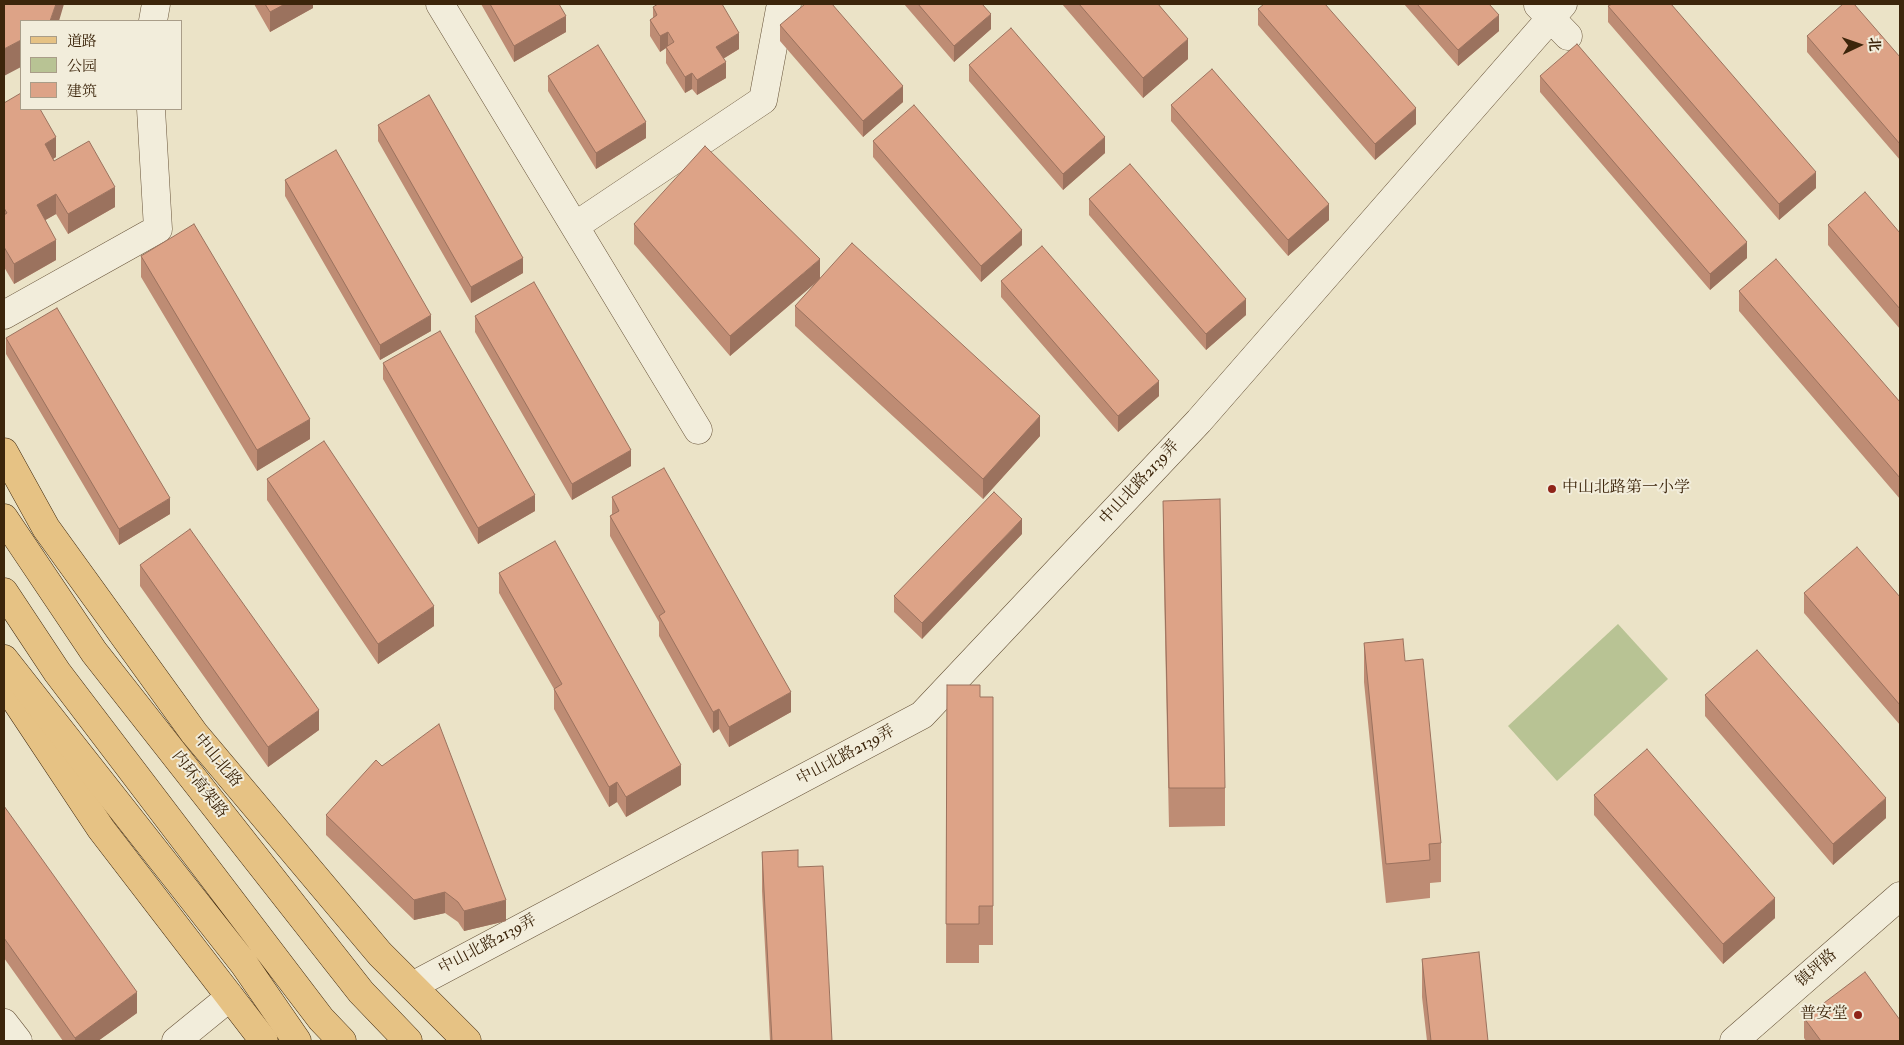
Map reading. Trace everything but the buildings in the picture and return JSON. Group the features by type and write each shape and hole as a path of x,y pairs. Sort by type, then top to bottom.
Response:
{"main road":[{"name":"中山北路","path":"4,452 46,528 194,733 380,954 467,1041"},
{"name":"内环高架路","path":"4,518 94,652 361,992 408,1041"},
{"path":"4,592 58,672 321,1019 342,1041"},
{"path":"4,659 244,964 297,1041"},
{"path":"4,683 102,829 264,1041"}],"street":[{"path":"153,20 156,4"},
{"path":"440,4 698,430"},
{"path":"575,226 764,100 780,9 787,4"},
{"name":"中山北路2139弄","path":"412,986 922,715 1199,421 1554,15"},
{"path":"4,315 158,229 151,110"},
{"name":"镇坪路","path":"1734,1041 1900,896"},
{"path":"176,1041 230,996"},
{"path":"4,1023 18,1041"}],"green space":[{"path":"1618,624 1668,679 1557,781 1508,726"}],"place":[{"name":"中山北路第一小学","path":"1552,489"},
{"name":"普安堂","path":"1858,1015"}]}
